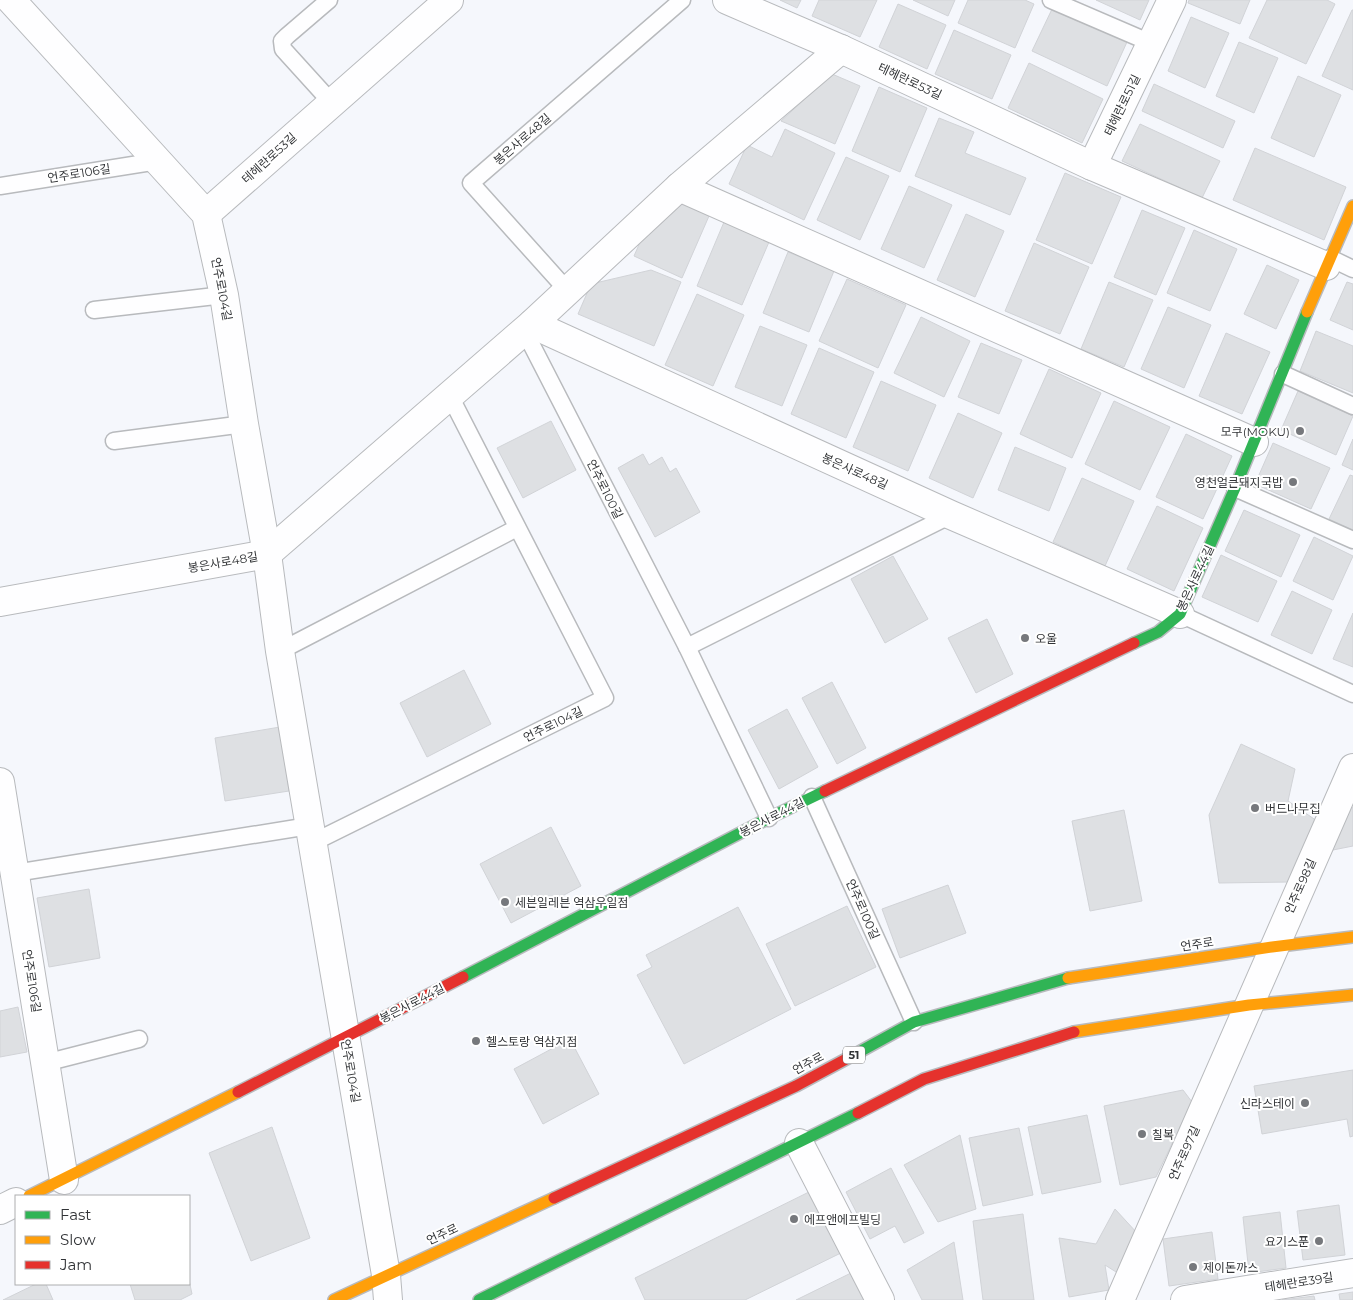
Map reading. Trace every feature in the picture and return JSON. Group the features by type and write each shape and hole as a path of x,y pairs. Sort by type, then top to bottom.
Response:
{"main road":[{"name":"봉은사로44길","path":"30,1195 64,1180 345,1038 812,797 1158,632 1180,614 1353,206"},
{"name":"언주로","path":"334,1300 387,1287 796,1086 914,1022 1067,978 1272,947 1353,937"},
{"path":"479,1300 799,1143 924,1079 1079,1031 1249,1005 1353,995"}],"street":[{"name":"언주로104길","path":"11,0 206,214 224,295 267,554 280,651 310,835 387,1287"},
{"name":"테헤란로53길","path":"206,214 450,0"},
{"name":"테헤란로53길","path":"727,0 841,49 1092,166"},
{"name":"테헤란로51길","path":"1092,166 1172,0"},
{"name":"봉은사로48길","path":"0,602 267,554 528,327 679,187 841,49"},
{"path":"1092,166 1328,262"},
{"path":"679,187 1254,442"},
{"name":"봉은사로48길","path":"528,327 1180,614"},
{"name":"언주로98길","path":"1249,1005 1272,947 1353,768"},
{"name":"언주로106길","path":"0,782 64,1180"},
{"name":"언주로97길","path":"1120,1300 1249,1005"},
{"path":"799,1143 880,1300"},
{"path":"0,1210 15,1202"},
{"name":"테헤란로39길","path":"1185,1300 1353,1273"}],"lane":[{"path":"329,0 282,41 283,49 332,103"},
{"name":"봉은사로48길","path":"567,290 471,183 682,0"},
{"path":"1051,0 1151,43"},
{"name":"언주로106길","path":"0,186 158,161"},
{"path":"1328,262 1353,269"},
{"path":"94,310 224,295"},
{"name":"언주로100길","path":"528,327 770,818"},
{"path":"1283,374 1353,406"},
{"path":"280,651 517,528 450,396"},
{"path":"114,441 244,424"},
{"path":"1235,488 1353,540"},
{"path":"687,647 951,514"},
{"name":"언주로104길","path":"15,873 310,835 605,698 517,528"},
{"path":"1180,614 1353,694"},
{"name":"언주로100길","path":"812,797 914,1022"},
{"path":"45,1063 139,1039"}],"building":[{"path":"780,0 801,0 797,8"},
{"path":"819,0 877,0 860,37 812,16"},
{"path":"913,0 955,0 948,16"},
{"path":"968,0 1025,0 1034,4 1015,48 958,23"},
{"path":"1096,0 1149,0 1140,20"},
{"path":"1189,0 1250,0 1240,24 1188,3"},
{"path":"1267,0 1327,0 1335,4 1306,64 1249,38"},
{"path":"898,4 946,25 927,69 879,47"},
{"path":"1053,7 1127,42 1107,86 1032,51"},
{"path":"1353,10 1353,90 1322,76"},
{"path":"1191,17 1229,33 1205,88 1168,71"},
{"path":"954,30 1011,55 992,99 935,74"},
{"path":"1239,42 1278,58 1254,113 1216,96"},
{"path":"1029,63 1103,99 1082,143 1008,108"},
{"path":"832,74 860,86 835,144 781,121"},
{"path":"1298,76 1341,95 1314,157 1271,138"},
{"path":"1154,84 1235,121 1223,148 1142,111"},
{"path":"879,87 927,108 900,172 852,151"},
{"path":"939,118 974,132 965,153 1026,178 1010,215 915,176"},
{"path":"1140,124 1220,161 1202,198 1122,161"},
{"path":"785,129 835,153 804,220 729,184 747,145 772,157"},
{"path":"1255,148 1346,187 1324,240 1233,200"},
{"path":"846,157 889,176 860,240 817,220"},
{"path":"1065,173 1121,197 1092,264 1036,240"},
{"path":"909,186 952,205 924,268 881,249"},
{"path":"680,202 709,216 682,278 634,256 649,222"},
{"path":"1142,210 1185,228 1156,295 1114,277"},
{"path":"966,214 1004,231 975,297 937,280"},
{"path":"724,222 769,242 742,305 697,286"},
{"path":"1194,230 1237,249 1210,311 1167,293"},
{"path":"1034,243 1089,267 1060,334 1005,311"},
{"path":"788,252 834,271 809,332 763,313"},
{"path":"1267,265 1299,280 1276,329 1244,314"},
{"path":"651,270 681,282 654,346 578,314 591,284"},
{"path":"847,279 906,305 878,368 819,341"},
{"path":"1109,282 1153,300 1124,367 1081,349"},
{"path":"1347,282 1353,284 1353,330 1330,320"},
{"path":"697,294 744,315 713,386 665,365"},
{"path":"1168,307 1211,325 1184,388 1141,369"},
{"path":"921,317 970,341 944,397 894,373"},
{"path":"760,326 807,345 782,406 735,387"},
{"path":"1316,331 1353,346 1353,393 1300,371"},
{"path":"1226,333 1270,352 1242,414 1199,396"},
{"path":"981,343 1022,360 999,414 958,397"},
{"path":"819,348 874,372 846,438 791,414"},
{"path":"1049,369 1101,393 1072,458 1020,434"},
{"path":"881,381 936,405 908,471 853,447"},
{"path":"1298,391 1353,416 1336,455 1281,430"},
{"path":"1114,401 1170,427 1140,490 1085,464"},
{"path":"958,413 1002,433 973,498 929,478"},
{"path":"551,421 576,470 523,498 497,448"},
{"path":"1186,434 1232,456 1203,519 1156,497"},
{"path":"1353,439 1353,470 1342,465"},
{"path":"1273,443 1330,468 1311,509 1255,484"},
{"path":"1015,447 1066,468 1049,511 998,490"},
{"path":"643,454 649,465 662,457 670,472 676,468 700,512 655,537 618,468"},
{"path":"1350,475 1353,476 1353,530 1329,519"},
{"path":"1082,478 1134,501 1105,566 1053,542"},
{"path":"1157,506 1203,528 1174,591 1127,569"},
{"path":"1244,510 1300,535 1281,577 1225,551"},
{"path":"1314,537 1353,556 1333,600 1293,581"},
{"path":"1221,555 1277,581 1258,622 1202,597"},
{"path":"893,556 928,619 885,643 851,579"},
{"path":"1292,591 1332,610 1312,654 1271,635"},
{"path":"1353,613 1353,667 1333,659"},
{"path":"987,619 1013,674 976,693 948,638"},
{"path":"464,670 491,724 427,757 400,703"},
{"path":"832,682 866,748 837,764 802,698"},
{"path":"787,709 818,767 779,789 748,730"},
{"path":"280,727 289,791 225,801 215,738"},
{"name":"버드나무집","path":"1241,744 1295,769 1288,801 1317,821 1290,882 1219,883 1209,815"},
{"path":"1353,807 1353,846 1328,851 1345,808"},
{"path":"1124,810 1142,901 1090,911 1072,821"},
{"path":"551,827 581,886 511,923 480,864"},
{"path":"948,885 966,933 900,958 882,909"},
{"path":"89,889 100,958 49,967 37,898"},
{"path":"847,906 876,967 795,1006 766,944"},
{"path":"738,907 791,1009 684,1064 637,975 652,967 646,955"},
{"path":"18,1007 27,1052 0,1057 0,1011"},
{"path":"570,1039 599,1094 543,1124 514,1069"},
{"name":"신라스테이","path":"1353,1070 1353,1136 1350,1137 1347,1119 1262,1134 1254,1086"},
{"path":"1183,1090 1192,1102 1156,1177 1120,1185 1104,1106"},
{"path":"1087,1115 1101,1182 1042,1194 1028,1127"},
{"path":"272,1127 310,1238 251,1261 209,1153"},
{"path":"1019,1128 1033,1195 983,1206 969,1138"},
{"path":"960,1135 976,1209 938,1222 904,1165"},
{"path":"891,1168 924,1233 904,1243 895,1226 870,1239 846,1192"},
{"name":"에프앤에프빌딩","path":"817,1188 847,1250 745,1300 645,1300 635,1278"},
{"path":"1339,1205 1345,1255 1303,1260 1297,1211"},
{"path":"1115,1209 1138,1234 1124,1277 1105,1265 1109,1290 1069,1297 1059,1238 1096,1244"},
{"path":"1280,1212 1286,1268 1249,1273 1243,1217"},
{"path":"1023,1214 1034,1300 983,1300 973,1221"},
{"path":"1212,1232 1218,1279 1169,1286 1163,1239"},
{"path":"954,1242 963,1300 922,1300 907,1270"},
{"path":"851,1273 864,1300 796,1300"},
{"path":"34,1285 46,1285 53,1300 3,1300"},
{"path":"130,1285 190,1285 192,1294 180,1300 135,1300"},
{"path":"1353,1292 1353,1300 1340,1300 1339,1294"},
{"path":"1314,1296 1315,1300 1282,1300"}],"traffic: fast":[{"path":"1134,643 1158,632 1180,614 1235,488 1307,312"},
{"path":"463,977 769,818 825,791"},
{"path":"850,1057 914,1022 1068,978"},
{"path":"479,1300 858,1113"}],"traffic: slow":[{"path":"1307,312 1353,206"},
{"path":"1068,978 1272,947 1353,937"},
{"path":"1074,1032 1249,1005 1353,995"},
{"path":"31,1195 238,1092"},
{"path":"334,1300 554,1198"}],"traffic: jam":[{"path":"825,791 1134,643"},
{"path":"238,1092 463,977"},
{"path":"858,1113 924,1079 1074,1032"},
{"path":"554,1198 796,1086 850,1057"}],"place":[{"name":"모쿠(MOKU)","path":"1300,431"},
{"name":"영천얼큰돼지국밥","path":"1293,482"},
{"name":"오울","path":"1025,638"},
{"name":"버드나무집","path":"1255,808"},
{"name":"세븐일레븐 역삼우일점","path":"505,902"},
{"name":"헬스토랑 역삼지점","path":"476,1041"},
{"name":"신라스테이","path":"1305,1103"},
{"name":"칠복","path":"1142,1134"},
{"name":"에프앤에프빌딩","path":"794,1219"},
{"name":"요기스푼","path":"1319,1241"},
{"name":"제이돈까스","path":"1193,1267"}]}
